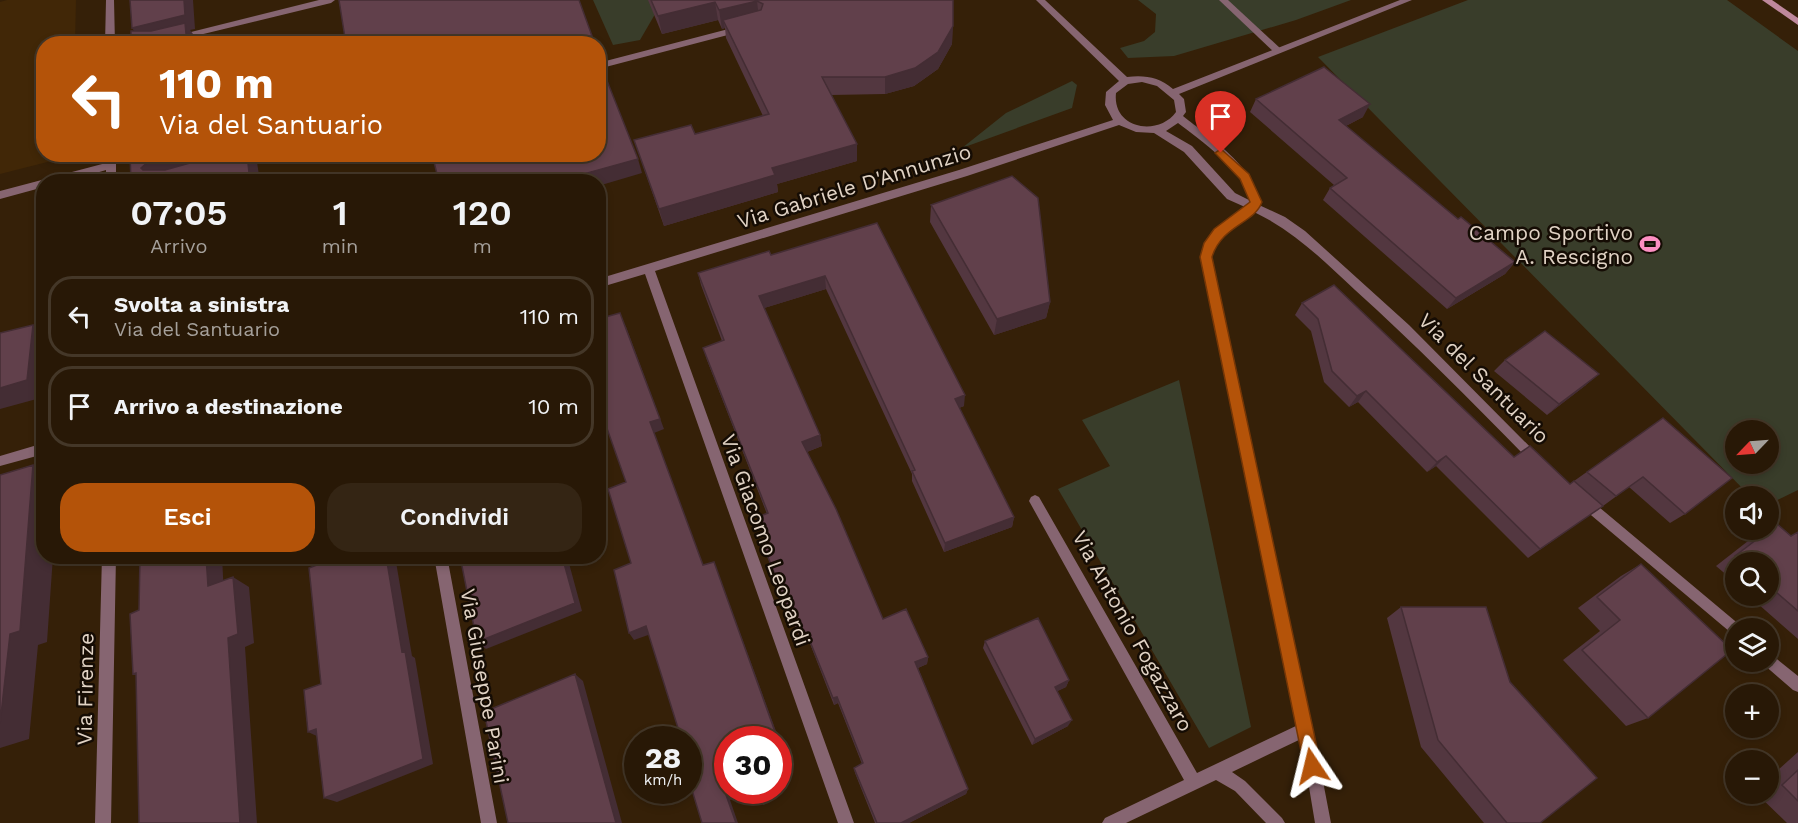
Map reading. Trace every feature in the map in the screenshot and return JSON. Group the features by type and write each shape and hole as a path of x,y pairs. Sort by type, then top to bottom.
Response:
{"street":[{"path":"110,0 110,36"},
{"path":"181,36 332,0"},
{"path":"1040,0 1125,81"},
{"path":"1223,0 1278,51"},
{"path":"1174,92 1408,0"},
{"path":"1766,0 1798,22"},
{"path":"606,64 748,27"},
{"path":"1125,81 1152,81 1174,92 1182,105 1179,118 1157,130 1138,129 1120,121 1108,107 1111,92 1125,81"},
{"path":"1179,118 1244,177 1255,195 1254,207 1218,232 1210,243 1206,257 1323,823"},
{"name":"Via Gabriele D'Annunzio","path":"606,282 963,173 1120,121"},
{"name":"Via del Santuario","path":"1157,130 1188,150 1232,196 1281,220 1301,234 1379,304 1545,468"},
{"path":"73,174 106,162"},
{"path":"229,164 236,162"},
{"path":"0,195 36,185"},
{"name":"Via Giacomo Leopardi","path":"649,270 846,823"},
{"path":"0,461 36,450"},
{"path":"1577,496 1725,622"},
{"name":"Via Antonio Fogazzaro","path":"1035,501 1194,782"},
{"name":"Via Firenze","path":"103,823 109,564"},
{"name":"Via Giuseppe Parini","path":"441,564 489,823"},
{"path":"1779,669 1798,685"},
{"path":"1110,823 1305,729"},
{"path":"1216,771 1240,786 1277,823"}],"shaded area":[{"path":"7,0 76,0 75,36 36,36 36,162 47,162 0,174 0,2"}],"green space":[{"path":"593,0 650,0 658,9 640,40 613,45"},
{"path":"1138,0 1351,0 1296,20 1174,56 1128,58 1120,48 1144,41 1155,32 1156,14"},
{"name":"Campo Sportivo A. Rescigno","path":"1468,0 1727,0 1798,51 1798,490 1779,499 1779,486 1740,486 1728,474 1779,474 1779,420 1725,420 1725,471 1318,57"},
{"path":"1072,81 1077,85 1072,108 962,148 1006,113"},
{"path":"1179,380 1251,727 1209,748 1058,489 1110,466 1082,420"}],"building":[{"path":"130,0 184,0 185,15 132,28"},
{"path":"339,0 579,0 592,36 590,36 345,36"},
{"path":"651,0 953,0 953,26 938,52 915,68 885,77 822,77 857,144 772,168 775,175 659,209 634,140 691,125 695,134 769,114 723,20 761,10 763,4 757,1 719,10 715,2 658,16"},
{"path":"185,23 186,36 131,36 131,31 151,31"},
{"path":"1324,67 1370,104 1339,120 1458,219 1461,217 1515,262 1456,298 1330,188 1347,178 1256,99"},
{"path":"606,78 638,159 584,174 437,174 434,162 606,162"},
{"path":"130,162 148,162 141,168 143,170 165,170 194,162 248,162 249,174 131,174"},
{"path":"1012,176 1038,198 1050,302 997,319 931,205"},
{"path":"877,223 965,395 955,399 1014,517 945,543 912,471 915,470 825,276 759,296 820,435 802,442 836,509 883,619 906,609 928,657 915,662 968,789 901,823 877,823 854,768 863,763 837,697 833,698 807,634 800,637 764,547 769,546 758,517 768,513 703,348 724,340 698,273 769,251 771,255"},
{"path":"1334,285 1514,457 1530,446 1570,484 1574,481 1603,506 1540,549 1446,456 1437,462 1366,391 1357,396 1332,371 1318,319 1302,303"},
{"path":"620,313 660,419 650,422 703,565 714,562 773,726 714,726 714,804 729,804 736,823 702,823 696,804 702,804 702,726 677,726 646,626 629,633 614,570 631,563 608,489 626,482 606,426 606,317"},
{"path":"33,325 27,380 0,388 0,333"},
{"path":"1545,331 1599,374 1559,404 1505,360"},
{"path":"1663,418 1732,478 1685,514 1643,477 1616,496 1587,472"},
{"path":"33,465 20,631 10,634 0,724 0,475"},
{"path":"1779,526 1791,536 1798,532 1798,611 1779,595 1779,552 1740,552 1756,540 1779,540"},
{"path":"140,564 207,564 208,586 233,577 238,634 228,638 240,823 139,823 136,673 133,674 130,614 139,610"},
{"path":"319,564 387,564 423,759 324,798 316,729 308,732 304,690 321,684 309,568"},
{"path":"462,564 564,564 575,603 477,642"},
{"path":"1641,564 1725,643 1725,656 1648,718 1582,650 1620,620 1597,597"},
{"path":"1401,607 1486,607 1510,682 1597,778 1540,823 1507,823 1438,740"},
{"path":"1038,618 1069,680 1055,687 1072,720 1035,739 985,641"},
{"path":"575,674 616,823 508,823 484,712"},
{"path":"1798,770 1798,801 1782,785"}],"place":[{"name":"Campo Sportivo A. Rescigno","path":"1650,244"}],"route":[{"path":"1221,153 1244,177 1255,195 1256,202 1254,207 1218,232 1210,243 1206,257 1208,275 1232,374 1312,766"}]}
